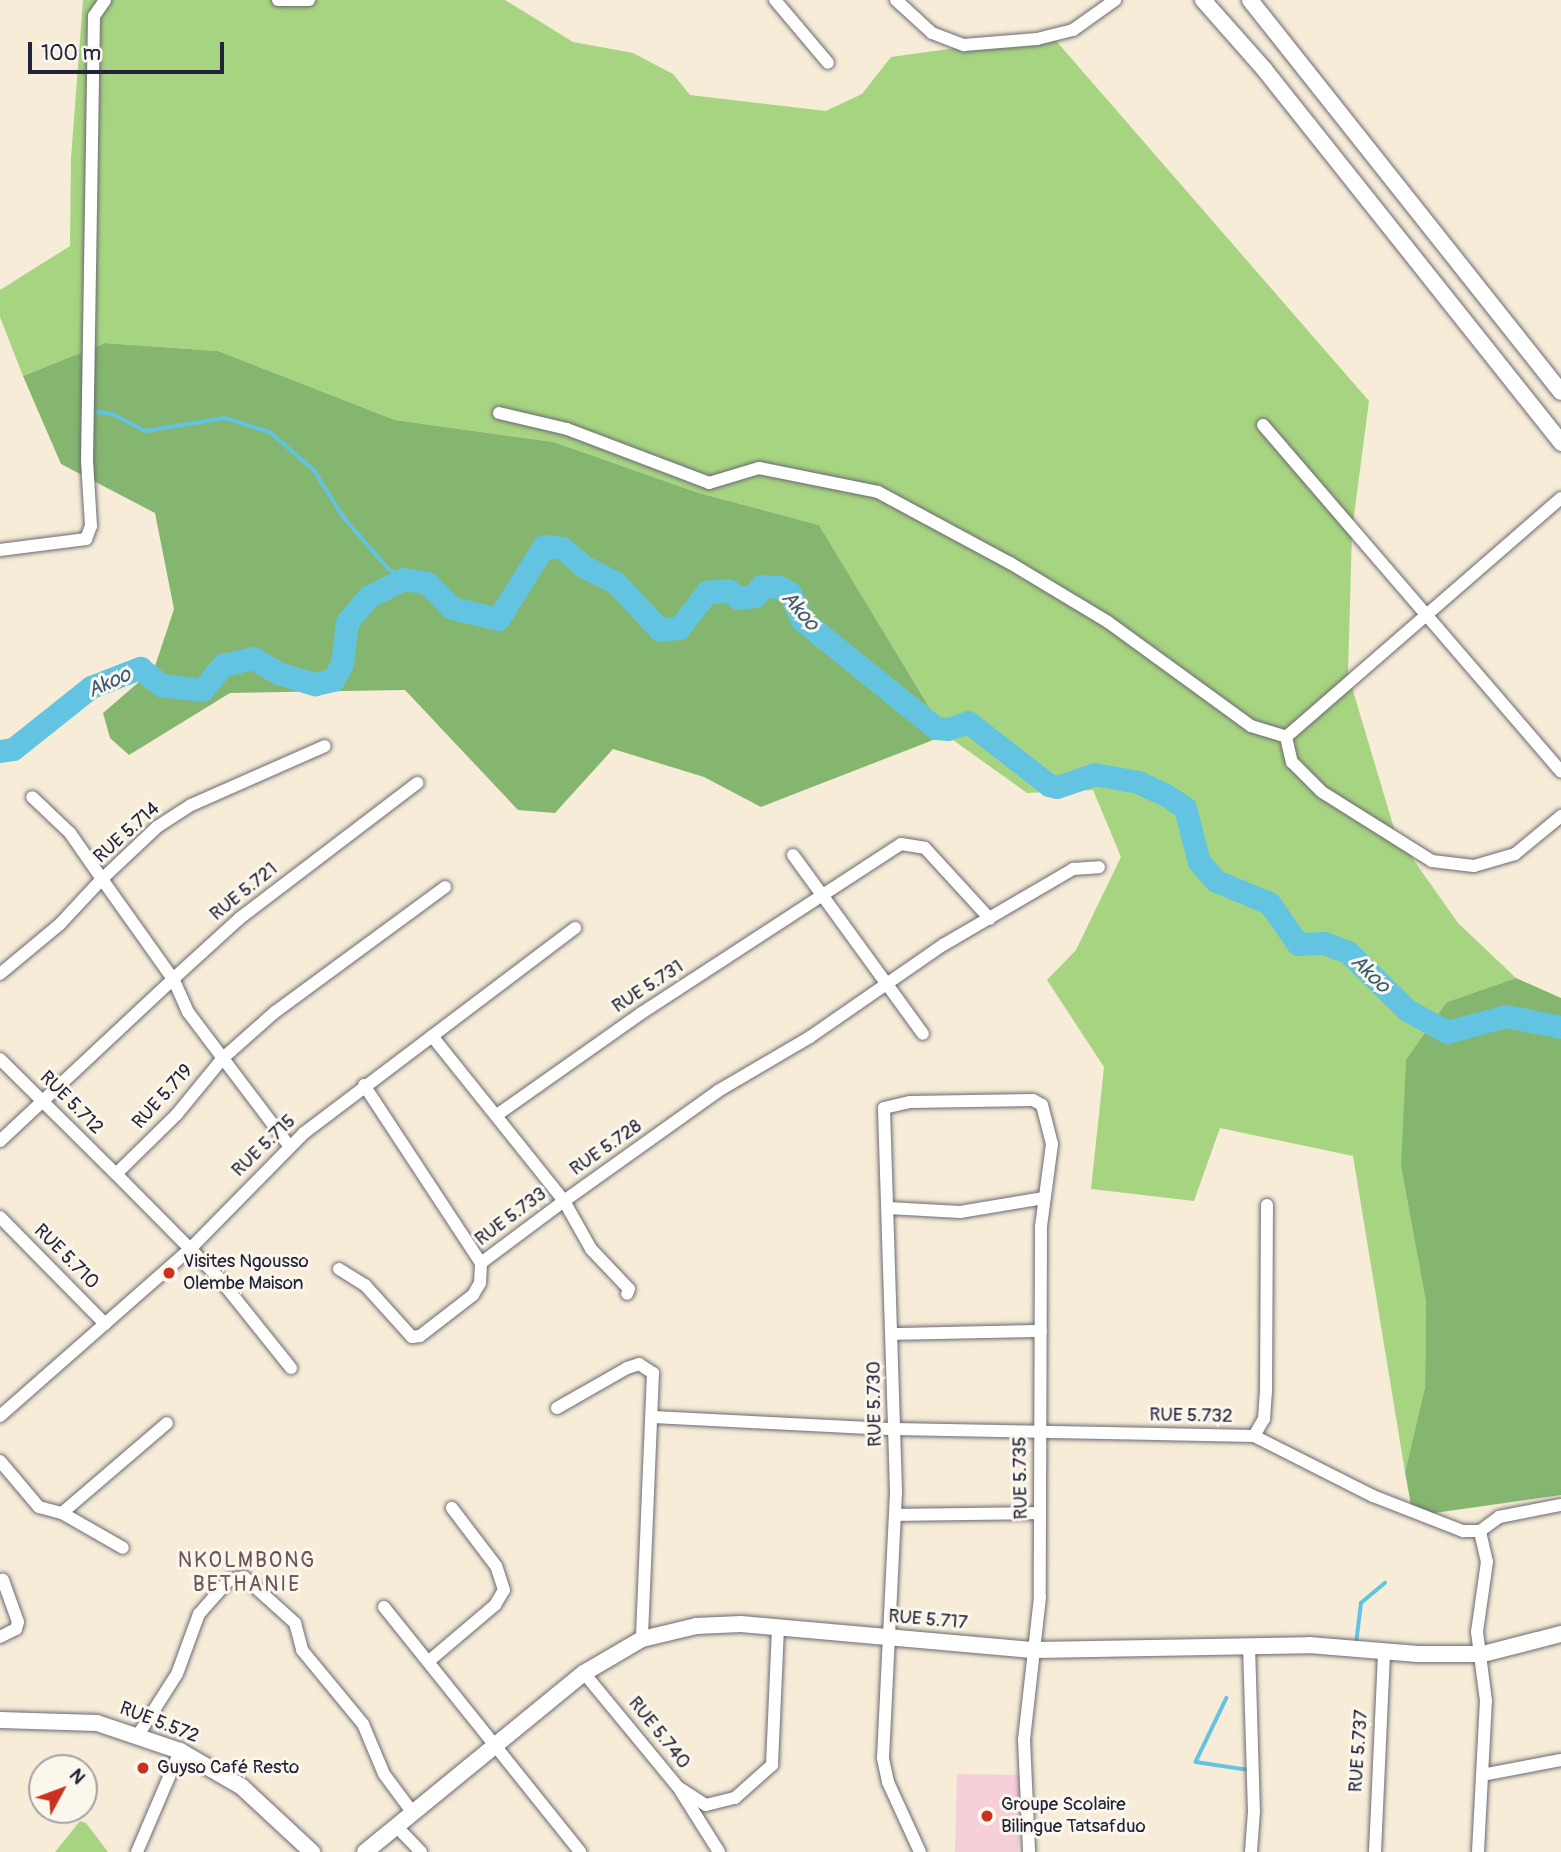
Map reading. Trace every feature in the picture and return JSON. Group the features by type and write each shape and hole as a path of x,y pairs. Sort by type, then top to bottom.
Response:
{"street":[{"path":"0,550 86,539 90,527 87,461 94,16 106,0"},
{"path":"278,0 309,0"},
{"path":"775,0 828,63"},
{"path":"896,0 932,33 964,45 1037,39 1073,30 1115,0"},
{"path":"1203,0 1272,78 1561,443"},
{"path":"1250,0 1561,392"},
{"path":"499,413 567,429 709,483 759,468 878,492 1108,622 1251,726 1286,737"},
{"path":"1263,425 1561,771"},
{"path":"1286,737 1426,612 1561,498"},
{"path":"1286,737 1292,762 1322,792 1432,861 1474,866 1515,855 1561,816"},
{"name":"RUE 5.714","path":"173,979 102,879 157,827 191,805 243,778 324,746"},
{"name":"RUE 5.721","path":"0,1141 240,918 417,783"},
{"path":"0,974 36,944 102,879 70,833 32,797"},
{"name":"RUE 5.731","path":"497,1115 821,895 901,844 914,843 945,866 990,919"},
{"path":"793,855 890,983 923,1034"},
{"name":"RUE 5.728","path":"432,1036 564,1201 740,1077 810,1037 990,919 1073,869 1099,867"},
{"name":"RUE 5.719","path":"116,1174 177,1114 223,1058 275,1012 444,887"},
{"name":"RUE 5.715","path":"0,1416 190,1249 290,1147 364,1085 575,928"},
{"path":"173,979 188,1012 290,1147"},
{"name":"RUE 5.712","path":"0,1059 116,1174"},
{"path":"364,1085 481,1263"},
{"name":"RUE 5.730","path":"920,1852 888,1782 883,1758 895,1515 894,1334 884,1108 924,1102 1033,1100 1042,1105"},
{"name":"RUE 5.735","path":"1028,1852 1024,1740 1035,1650 1040,1513 1044,1198 1052,1144 1042,1105"},
{"path":"116,1174 190,1249 290,1368"},
{"path":"888,1208 960,1212 1044,1198"},
{"path":"564,1201 591,1249 629,1289 627,1294"},
{"name":"RUE 5.733","path":"339,1269 365,1285 412,1337 420,1336 473,1295 480,1283 481,1263 564,1201"},
{"name":"RUE 5.732","path":"653,1417 894,1429 1254,1436 1261,1428 1266,1392 1267,1205"},
{"name":"RUE 5.710","path":"0,1217 106,1324"},
{"path":"894,1334 1041,1331"},
{"path":"557,1408 639,1364 653,1373 642,1639"},
{"path":"62,1513 167,1423"},
{"path":"1254,1436 1373,1496 1438,1524 1480,1531 1499,1517 1561,1505"},
{"path":"0,1461 39,1507 62,1513 122,1548"},
{"path":"429,1661 495,1605 504,1590 496,1566 452,1508"},
{"path":"895,1515 1040,1513"},
{"path":"1478,1852 1483,1654 1478,1632 1487,1562 1480,1531"},
{"path":"138,1735 177,1674 199,1614 229,1580 244,1577 295,1623 302,1650 363,1724 384,1774 413,1813"},
{"path":"0,1637 16,1629 19,1622 4,1580"},
{"path":"384,1607 580,1852"},
{"name":"RUE 5.717","path":"365,1852 494,1743 584,1672 642,1639 696,1626 778,1627 1035,1650 1249,1645 1483,1654 1561,1634"},
{"name":"RUE 5.740","path":"584,1672 678,1787 706,1805 716,1803 734,1798 772,1765 778,1627"},
{"path":"1249,1645 1254,1811 1251,1852"},
{"name":"RUE 5.737","path":"1374,1852 1384,1652"},
{"name":"RUE 5.572","path":"0,1720 97,1723 180,1751 242,1787 312,1852"},
{"path":"137,1852 180,1751"},
{"path":"1482,1775 1561,1760"},
{"path":"678,1787 716,1851"},
{"path":"396,1826 421,1852"}],"shaded area":[{"name":"Groupe Scolaire Bilingue Tatsafduo","path":"957,1774 1021,1775 1018,1852 955,1852"}],"green space":[{"path":"83,0 505,0 573,42 633,53 673,74 690,95 826,111 862,94 891,57 1051,35 1369,401 1352,531 1348,674 1396,835 1458,923 1516,978 1447,1002 1401,1167 1426,1302 1425,1387 1405,1472 1353,1156 1220,1128 1194,1201 1091,1189 1104,1067 1047,980 1076,950 1121,857 1093,790 1027,793 946,735 819,525 699,493 554,442 395,420 218,351 105,343 23,376 0,317 0,290 70,246 71,158"},
{"path":"105,343 218,351 395,420 554,442 699,493 819,525 946,735 761,807 704,777 613,749 555,813 518,810 405,690 230,693 129,755 110,738 103,713 154,669 174,609 155,513 61,464 23,376"},
{"path":"1516,978 1561,998 1561,1495 1413,1516 1405,1472 1425,1387 1426,1302 1401,1167 1406,1060 1447,1002"},
{"path":"78,1824 87,1824 108,1852 55,1852"}],"waterway":[{"path":"97,412 113,414 145,431 225,418 270,432 314,470 345,519 389,569 404,579"},
{"name":"Akoo","path":"0,751 13,749 91,687 140,668 161,685 202,690 223,665 253,658 278,673 315,684 333,680 342,664 347,622 368,597 404,579 427,583 452,608 498,619 544,546 562,548 585,567 615,582 660,630 679,628 707,592 728,590 738,598 755,596 761,586 779,587 790,593 802,620 936,728 948,729 968,722 1049,785 1057,787 1094,774 1138,782 1166,795 1185,808 1199,862 1216,881 1269,903 1298,944 1324,943 1348,952 1407,1010 1447,1032 1506,1016 1561,1027"},
{"path":"1356,1644 1361,1603 1385,1583"},
{"path":"1227,1698 1196,1762 1249,1770"}],"place":[{"name":"Visites Ngousso Olembe Maison","path":"169,1273"},
{"name":"Guyso Café Resto","path":"143,1768"},
{"name":"Groupe Scolaire Bilingue Tatsafduo","path":"987,1816"}],"district":[{"name":"NKOLMBONG BETHANIE","path":"247,1573"}]}
